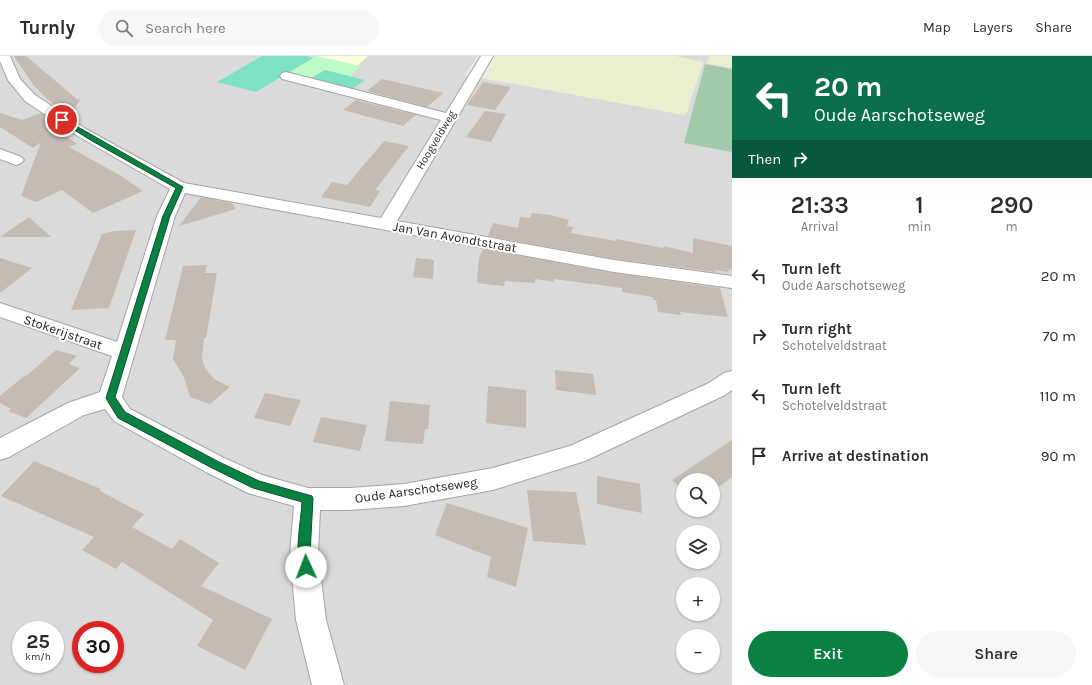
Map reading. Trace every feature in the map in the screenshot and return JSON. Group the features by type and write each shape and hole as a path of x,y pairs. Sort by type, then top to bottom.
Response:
{"street":[{"name":"Jan Van Avondtstraat","path":"4,56 14,80 30,98 81,132 180,187 614,266 732,282"},
{"name":"Hoogveldweg","path":"386,224 487,56"},
{"path":"286,76 449,118"},
{"path":"0,154 16,160"},
{"path":"0,450 76,409 110,398 166,216 180,187"},
{"name":"Stokerijstraat","path":"0,310 125,353"},
{"name":"Oude Aarschotseweg","path":"110,398 122,415 215,465 256,485 308,499 350,499 404,495 493,479 576,454 717,389 732,379"},
{"path":"308,499 304,554 311,620 328,685"}],"shaded area":[{"path":"0,56 478,56 465,75 685,115 703,63 675,56 710,56 706,63 732,68 732,685 0,685"},
{"path":"316,56 368,56 357,66"},
{"path":"499,56 675,56 703,62 686,115 484,78"},
{"path":"710,56 732,56 732,68 706,63"},
{"path":"705,64 732,69 732,152 684,143"}],"green space":[{"path":"262,56 307,56 313,58 256,92 217,82"},
{"path":"316,56 361,66 350,76 325,70 308,80 285,74"},
{"path":"325,70 365,80 349,91 308,80"}],"building":[{"path":"14,56 26,56 78,100 81,99 70,116 57,108 34,86"},
{"path":"382,79 443,93 427,107 367,91"},
{"path":"483,82 511,87 495,110 467,105"},
{"path":"356,100 416,115 403,126 343,110"},
{"path":"485,111 506,114 491,142 466,137"},
{"path":"0,113 22,120 41,113 62,127 58,130 77,144 69,147 121,176 143,191 93,213 62,190 36,202 21,196 41,142 33,148 0,127"},
{"path":"384,141 409,146 375,190 380,191 370,207 321,197 332,182 347,185"},
{"path":"201,197 232,203 236,209 179,226"},
{"path":"532,213 550,215 569,220 567,226 573,227 571,233 616,241 616,239 663,248 664,246 693,253 693,238 732,246 732,270 729,269 728,272 715,270 716,272 614,259 488,236 493,223 518,228 520,217 530,218"},
{"path":"29,217 51,237 0,237"},
{"path":"136,230 109,308 71,310 102,234 114,231"},
{"path":"483,249 614,273 720,288 728,317 680,312 681,315 658,312 656,300 653,300 653,297 622,292 622,288 554,279 554,282 535,279 535,283 505,281 504,286 477,283 479,258"},
{"path":"0,258 32,268 0,293"},
{"path":"416,258 434,260 433,279 413,277"},
{"path":"207,265 205,273 217,273 206,338 204,338 202,358 205,368 214,379 230,387 210,404 190,397 184,377 173,359 176,340 165,340 183,266"},
{"path":"56,350 77,356 69,364 80,368 26,418 8,411 11,409 0,403 0,396"},
{"path":"555,370 593,374 596,395 556,390"},
{"path":"488,386 526,390 526,428 486,423"},
{"path":"265,393 301,400 290,426 254,418"},
{"path":"390,401 430,405 428,429 425,429 423,444 385,441"},
{"path":"321,417 367,425 360,451 313,442"},
{"path":"732,440 732,477 720,486 720,473 682,473"},
{"path":"34,461 101,489 100,491 144,514 132,527 172,549 180,539 219,563 201,586 272,619 245,670 197,646 213,620 122,562 116,569 82,550 94,537 1,496"},
{"path":"597,476 640,484 642,513 597,504"},
{"path":"676,477 676,484 672,480"},
{"path":"527,490 576,492 586,545 533,541"},
{"path":"447,503 528,528 516,587 487,577 491,557 435,535"}],"route":[{"path":"62,120 94,140 180,187 166,216 110,398 122,415 215,465 256,485 308,499 304,554 306,567"}]}
